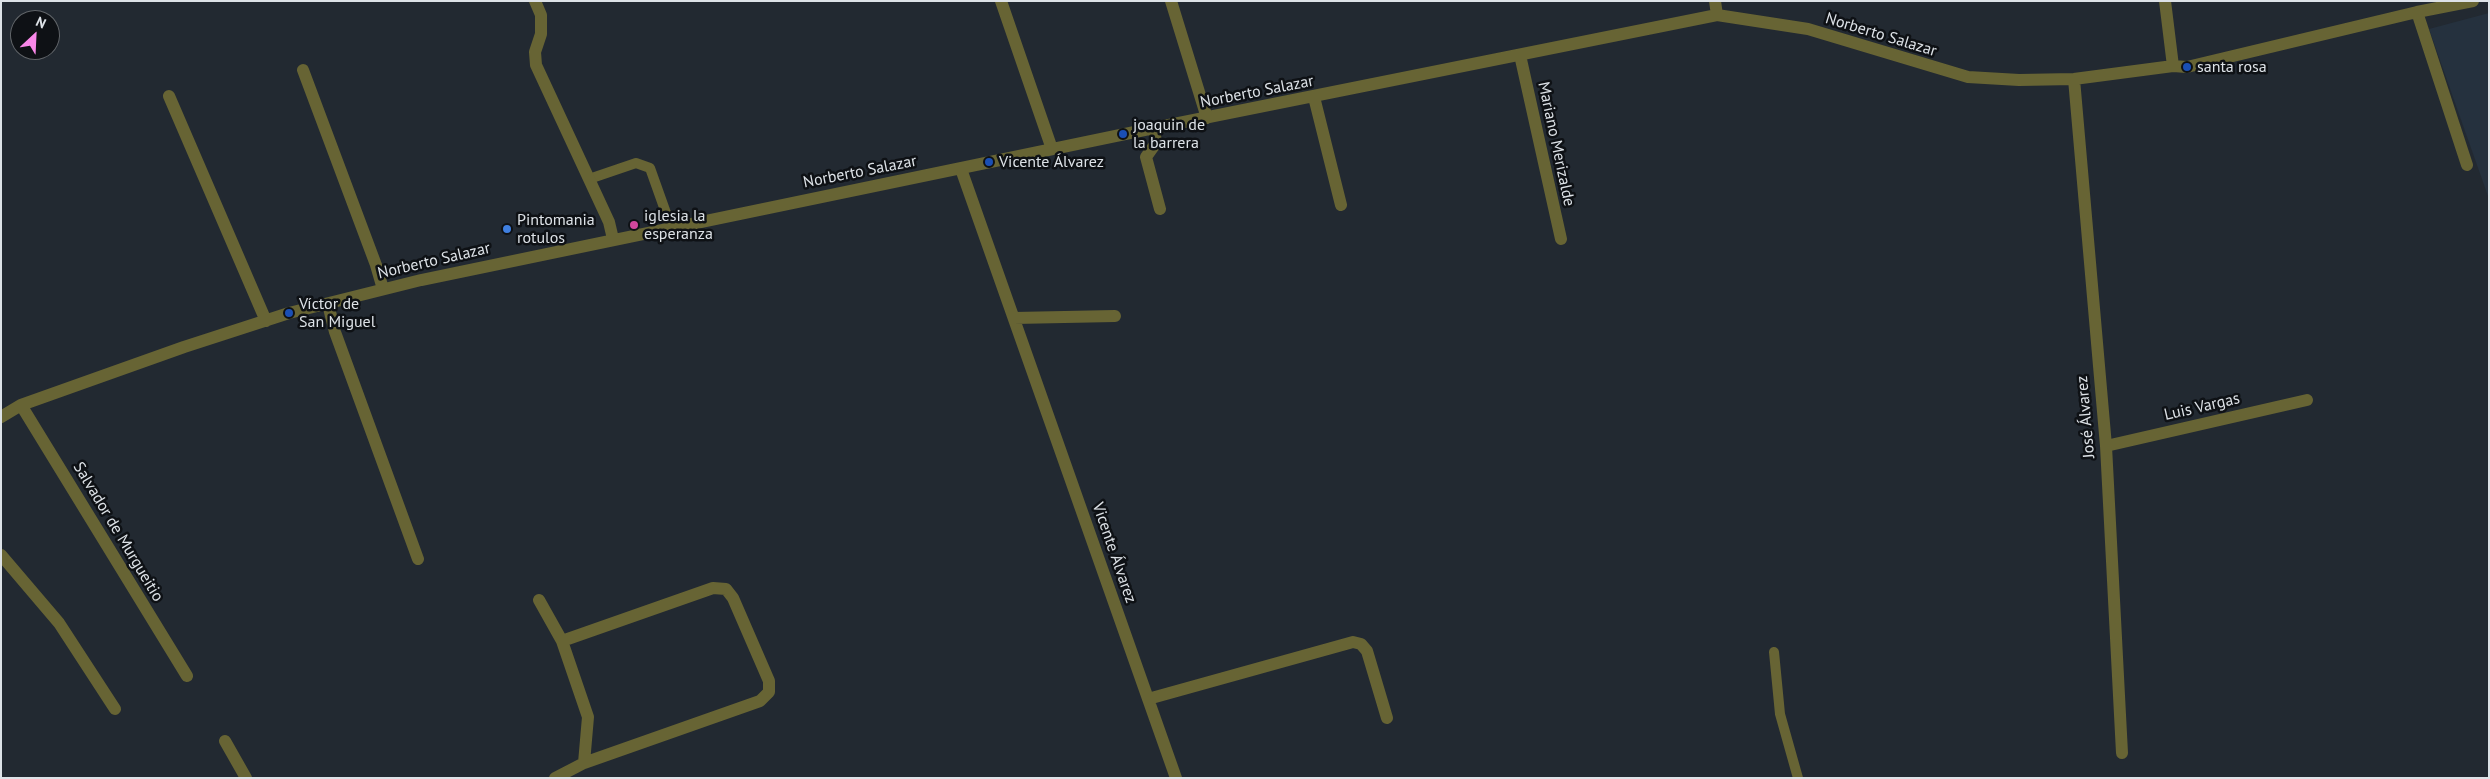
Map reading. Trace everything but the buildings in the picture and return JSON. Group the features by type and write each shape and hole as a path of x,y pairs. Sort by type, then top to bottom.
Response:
{"street":[{"path":"535,1 541,15 541,34 535,52 536,65 609,222 613,239"},
{"path":"1000,1 1052,149"},
{"path":"1172,1 1207,118"},
{"path":"1715,1 1716,15"},
{"path":"2166,1 2172,66"},
{"name":"Norberto Salazar","path":"2,416 21,405 184,347 266,321 383,289 671,227 1716,15 1808,29 1968,77 2019,80 2074,79 2172,66 2187,67 2466,2"},
{"path":"2417,12 2467,165"},
{"name":"Mariano Merizalde","path":"1520,55 1561,239"},
{"path":"303,70 376,265 383,289"},
{"name":"José Álvarez","path":"2074,79 2106,446 2122,753"},
{"path":"169,96 266,321"},
{"path":"1314,97 1341,205"},
{"path":"1154,128 1156,143 1146,157 1160,209"},
{"name":"Vicente Álvarez","path":"961,168 1176,778"},
{"path":"328,304 334,332 418,559"},
{"path":"1014,318 1115,316"},
{"name":"Luis Vargas","path":"2106,446 2307,400"},
{"name":"Salvador de Murgueitio","path":"21,405 187,676"},
{"path":"1,555 59,623 115,709"},
{"path":"555,778 584,763 760,701 769,692 769,682 733,598 726,589 713,588 562,641"},
{"path":"540,600 562,641 588,717 584,763"},
{"path":"1148,699 1353,642 1361,644 1367,651 1387,718"},
{"path":"225,740 246,778"}],"lane":[{"path":"589,179 636,163 650,168 671,227"},
{"path":"1774,652 1780,714 1798,778"}],"shaded area":[{"path":"2489,13 2489,199 2429,29"}],"place":[{"name":"santa rosa","path":"2187,67"},
{"name":"joaquin de la barrera","path":"1123,134"},
{"name":"Vicente Álvarez","path":"989,162"},
{"name":"iglesia la esperanza","path":"634,225"},
{"name":"Pintomania rotulos","path":"507,229"},
{"name":"Víctor de San Miguel","path":"289,313"}]}
